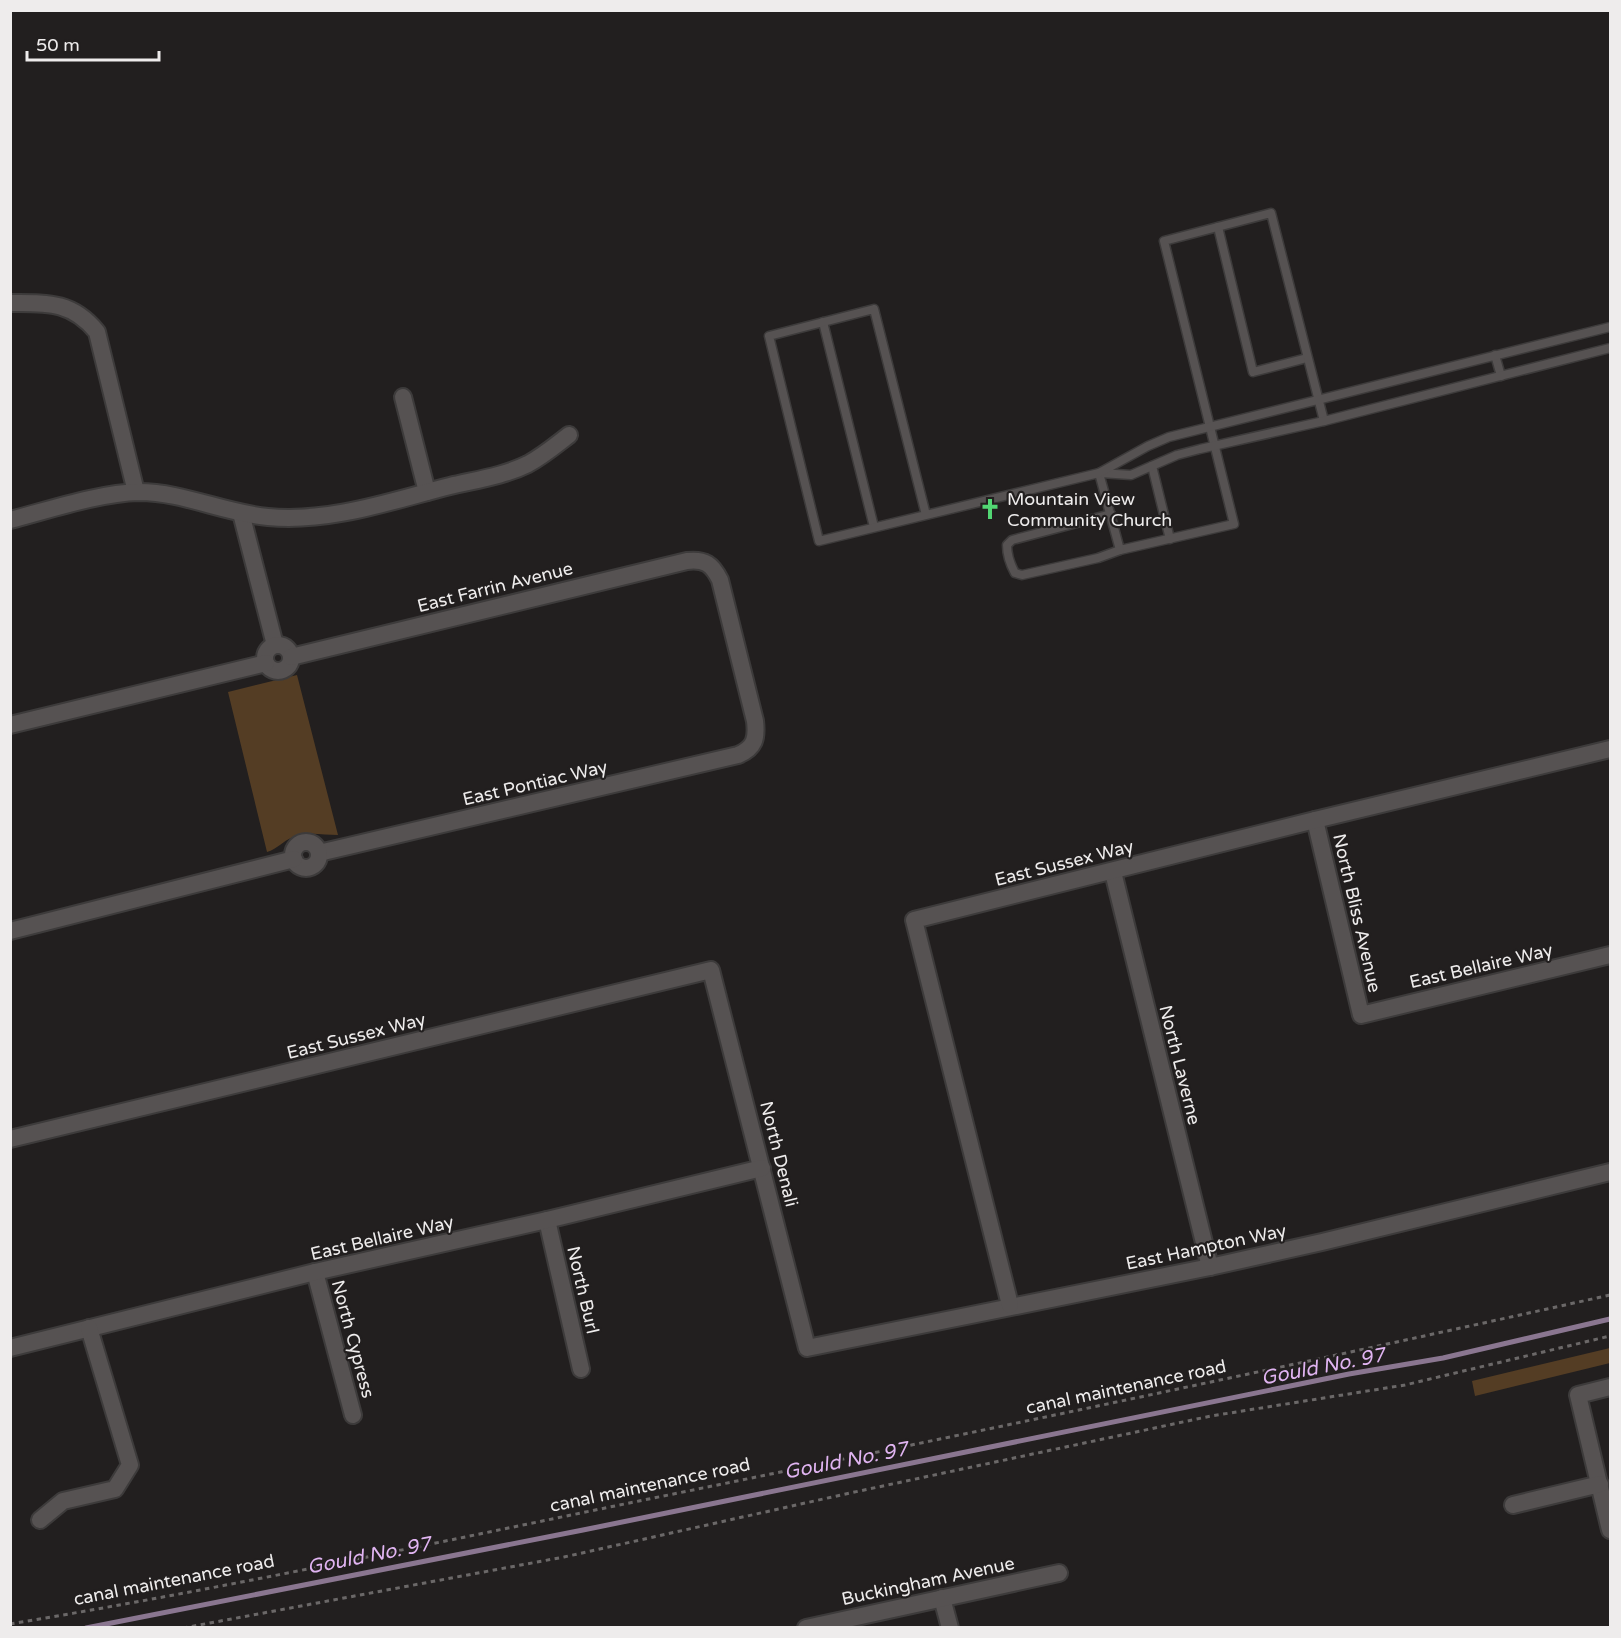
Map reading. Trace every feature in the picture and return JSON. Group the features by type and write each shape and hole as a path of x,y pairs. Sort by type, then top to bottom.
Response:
{"street":[{"path":"10,303 48,303 71,309 86,319 97,332 136,492"},
{"path":"404,397 427,492"},
{"path":"10,520 113,495 136,492 182,497 241,513 287,519 315,518 345,513 512,470 544,454 569,435"},
{"path":"241,513 275,645"},
{"name":"East Farrin Avenue","path":"291,657 687,561 699,560 708,562 715,569 720,580 755,721 757,732 755,743"},
{"path":"275,645 286,648 291,657 288,667 281,671 273,670 266,663 266,653 275,645"},
{"path":"10,725 266,663"},
{"name":"East Pontiac Way","path":"10,931 294,859 294,851 299,844 312,843 319,853 738,755 748,751 755,743"},
{"name":"East Sussex Way","path":"1010,1305 914,920 1611,749"},
{"name":"North Bliss Avenue","path":"1315,820 1361,1015"},
{"name":"North Laverne","path":"1113,872 1210,1267"},
{"name":"East Bellaire Way","path":"1361,1015 1611,955"},
{"name":"East Sussex Way","path":"10,1139 711,970"},
{"name":"North Denali","path":"711,970 807,1348"},
{"name":"East Bellaire Way","path":"10,1348 315,1272 547,1220 762,1168"},
{"name":"East Hampton Way","path":"807,1348 1010,1305 1210,1267 1611,1172"},
{"name":"North Burl","path":"547,1220 581,1369"},
{"name":"North Cypress","path":"315,1272 353,1415"},
{"path":"39,1520 63,1501 115,1489 130,1465 89,1328"},
{"path":"1611,1387 1578,1395 1611,1530"},
{"path":"1513,1505 1600,1484"},
{"name":"Buckingham Avenue","path":"806,1628 1059,1574"},
{"path":"942,1598 950,1628"}],"lane":[{"path":"1111,514 1012,540 1007,545 1011,567 1015,573 1023,575 1234,524 1164,241 1271,213 1324,421"},
{"path":"1218,227 1252,372 1307,358"},
{"path":"926,515 874,309 769,336 819,541 1099,473 1169,437 1611,327"},
{"path":"823,322 874,527"},
{"path":"1099,473 1131,475 1177,455 1324,421 1611,348"},
{"path":"1495,355 1501,375"},
{"path":"1152,466 1170,539"},
{"path":"1099,473 1120,550"}],"path":[{"name":"canal maintenance road","path":"10,1624 159,1598 895,1449 1328,1358 1611,1295"},
{"path":"183,1628 564,1557 862,1490 1211,1416 1405,1384 1611,1336"}],"shaded area":[{"path":"297,675 338,835 298,835 267,852 228,692"},
{"path":"1610,1348 1610,1363 1475,1396 1472,1381"}],"waterway":[{"name":"Gould No. 97","path":"86,1628 583,1530 1349,1374 1443,1358 1610,1319"}],"place":[{"name":"Mountain View Community Church","path":"990,509"}]}
